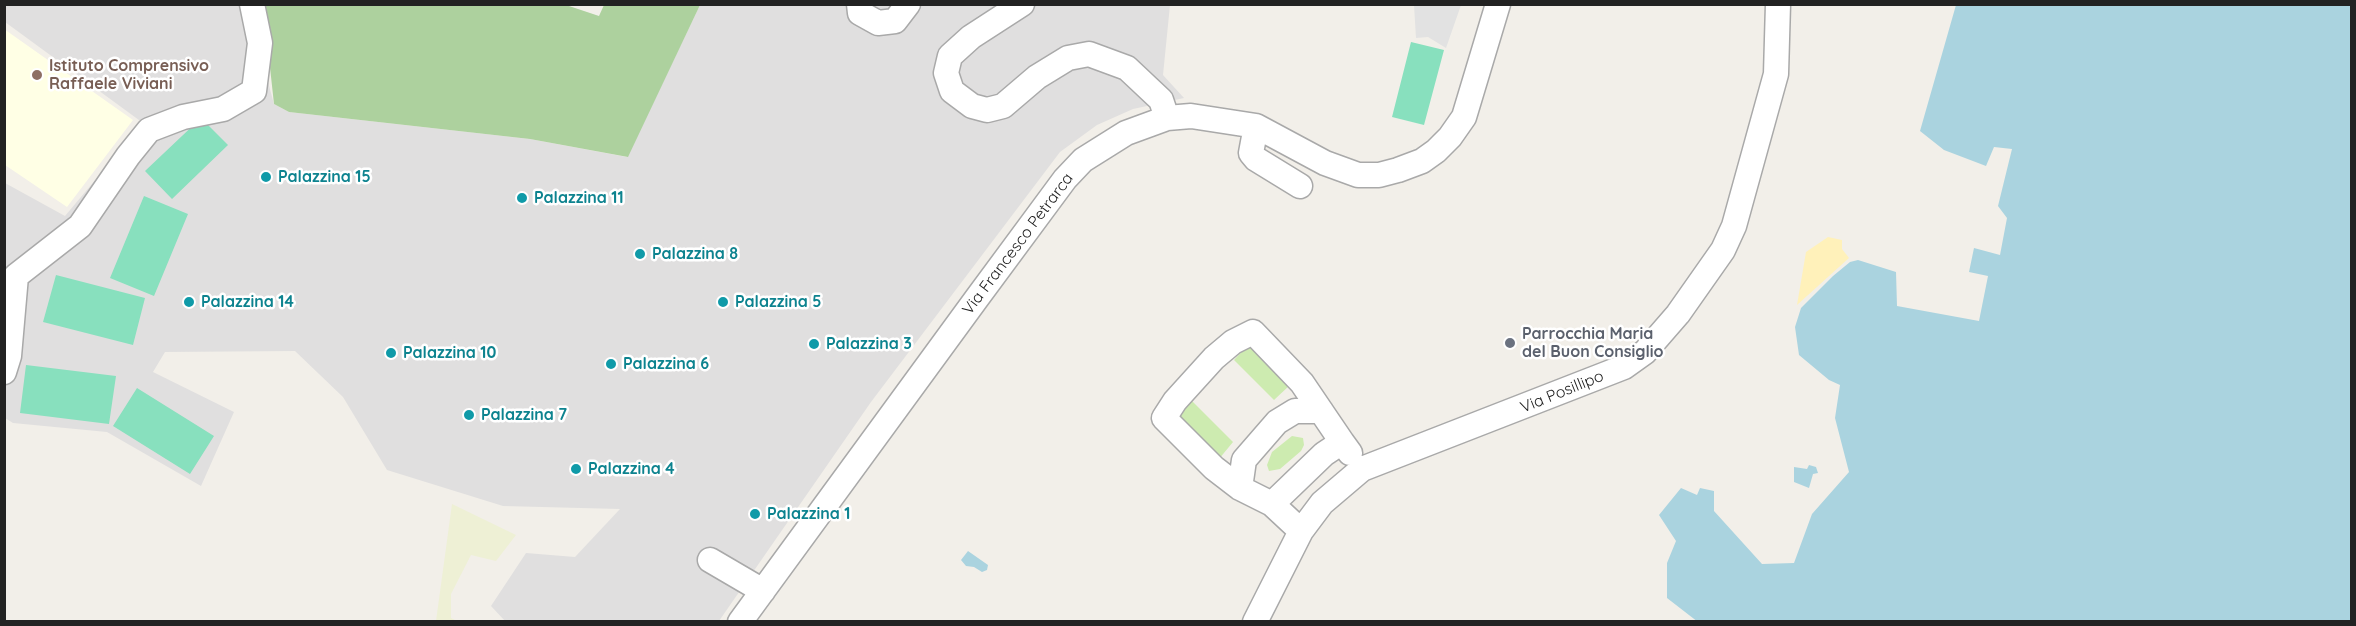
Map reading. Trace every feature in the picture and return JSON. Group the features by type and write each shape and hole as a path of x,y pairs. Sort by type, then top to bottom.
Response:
{"street":[{"path":"4,372 9,356 16,276 80,226 128,156 149,130 183,117 223,109 254,91 260,43 252,4"},
{"path":"859,4 860,13 878,24 895,21 908,4"},
{"path":"1022,4 971,37 950,56 946,73 952,91 972,106 987,111 1003,106 1037,77 1068,58 1089,54 1126,68 1161,100 1167,118"},
{"name":"Via Francesco Petrarca","path":"740,621 1065,179 1083,160 1107,142 1147,124 1167,118 1191,116 1256,126 1325,163 1358,175 1379,175 1422,161 1450,137 1464,117 1498,4"},
{"name":"Via Posillipo","path":"1255,621 1301,531 1322,503 1362,469 1624,367 1645,352 1672,322 1718,258 1734,226 1776,74 1778,4"},
{"path":"1256,126 1251,153 1256,159 1300,186"},
{"path":"1301,531 1272,504 1240,488 1194,449 1164,418 1174,401 1214,358 1233,342 1253,332 1302,383 1362,469"},
{"path":"1240,488 1240,473 1244,460 1277,422 1294,411 1321,411"},
{"path":"1272,504 1324,454 1342,442"},
{"path":"710,560 763,591"}],"shaded area":[{"path":"5,5 247,5 274,104 289,112 530,139 627,157 700,5 1170,5 1163,75 1184,98 1133,109 1097,125 1060,152 871,402 719,621 505,621 491,606 526,553 575,557 620,509 503,506 387,470 343,397 295,351 165,352 153,372 234,412 201,486 107,432 13,423 5,418 5,183 65,216 143,123 5,22"},
{"path":"1414,5 1461,5 1446,48 1428,37 1416,38"},
{"name":"Istituto Comprensivo Raffaele Viviani","path":"4,29 133,120 67,207 5,165"},
{"path":"452,504 516,535 496,561 471,555 451,594 451,618 457,621 436,621"}],"green space":[{"path":"563,4 599,16 604,5 700,5 628,157 530,139 289,112 274,104 267,40 259,5"},
{"path":"1411,42 1444,50 1424,125 1392,117"},
{"path":"201,118 228,145 172,199 145,171"},
{"path":"144,196 188,214 154,296 110,278"},
{"path":"56,275 145,298 133,345 43,322"},
{"path":"1248,345 1290,385 1274,400 1234,360"},
{"path":"26,365 116,376 109,424 20,413"},
{"path":"137,388 214,436 190,474 113,426"},
{"path":"1192,401 1233,442 1219,459 1176,416"},
{"path":"1292,436 1303,438 1304,445 1301,451 1280,469 1269,471 1267,465 1272,452"}],"sand":[{"path":"1828,237 1842,240 1842,249 1849,258 1797,305 1806,252"}],"water":[{"path":"1956,5 2351,5 2351,621 1698,622 1667,598 1667,563 1676,541 1659,515 1681,488 1697,495 1700,488 1714,491 1714,511 1762,564 1794,563 1812,514 1849,472 1835,418 1840,385 1829,380 1799,355 1795,327 1801,308 1833,276 1850,262 1858,260 1896,272 1897,306 1979,321 1988,276 1969,272 1974,248 2000,255 2007,218 1998,206 2012,149 1994,147 1986,166 1944,150 1920,131"},
{"path":"1809,465 1816,467 1818,473 1813,474 1809,488 1794,482 1794,467 1807,469"},
{"path":"968,551 988,565 987,570 982,572 974,567 966,566 961,560"}],"place":[{"name":"Istituto Comprensivo Raffaele Viviani","path":"37,75"},
{"name":"Palazzina 15","path":"266,177"},
{"name":"Palazzina 11","path":"522,198"},
{"name":"Palazzina 8","path":"640,254"},
{"name":"Palazzina 14","path":"189,302"},
{"name":"Palazzina 5","path":"723,302"},
{"name":"Parrocchia Maria del Buon Consiglio","path":"1510,343"},
{"name":"Palazzina 3","path":"814,344"},
{"name":"Palazzina 10","path":"391,353"},
{"name":"Palazzina 6","path":"611,364"},
{"name":"Palazzina 7","path":"469,415"},
{"name":"Palazzina 4","path":"576,469"},
{"name":"Palazzina 1","path":"755,514"}]}
